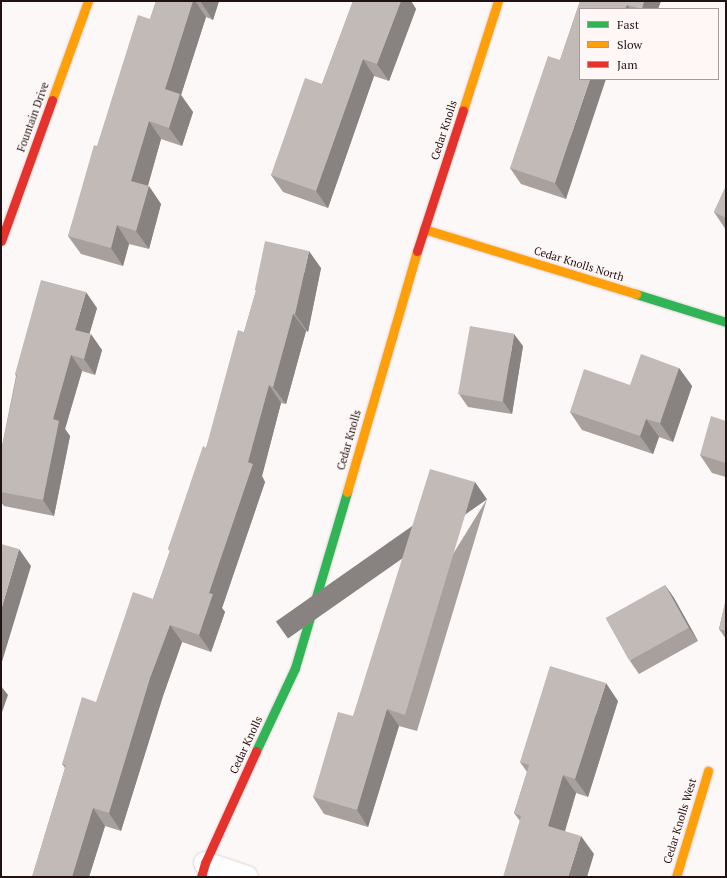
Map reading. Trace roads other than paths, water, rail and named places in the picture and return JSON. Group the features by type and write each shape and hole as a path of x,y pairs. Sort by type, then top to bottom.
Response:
{"street":[{"name":"Fountain Drive","path":"1,241 88,1"},
{"name":"Cedar Knolls","path":"203,870 295,668 424,229 498,1"},
{"name":"Cedar Knolls North","path":"424,229 726,322"},
{"name":"Cedar Knolls West","path":"676,877 708,771"},
{"path":"203,870 247,877"}]}
